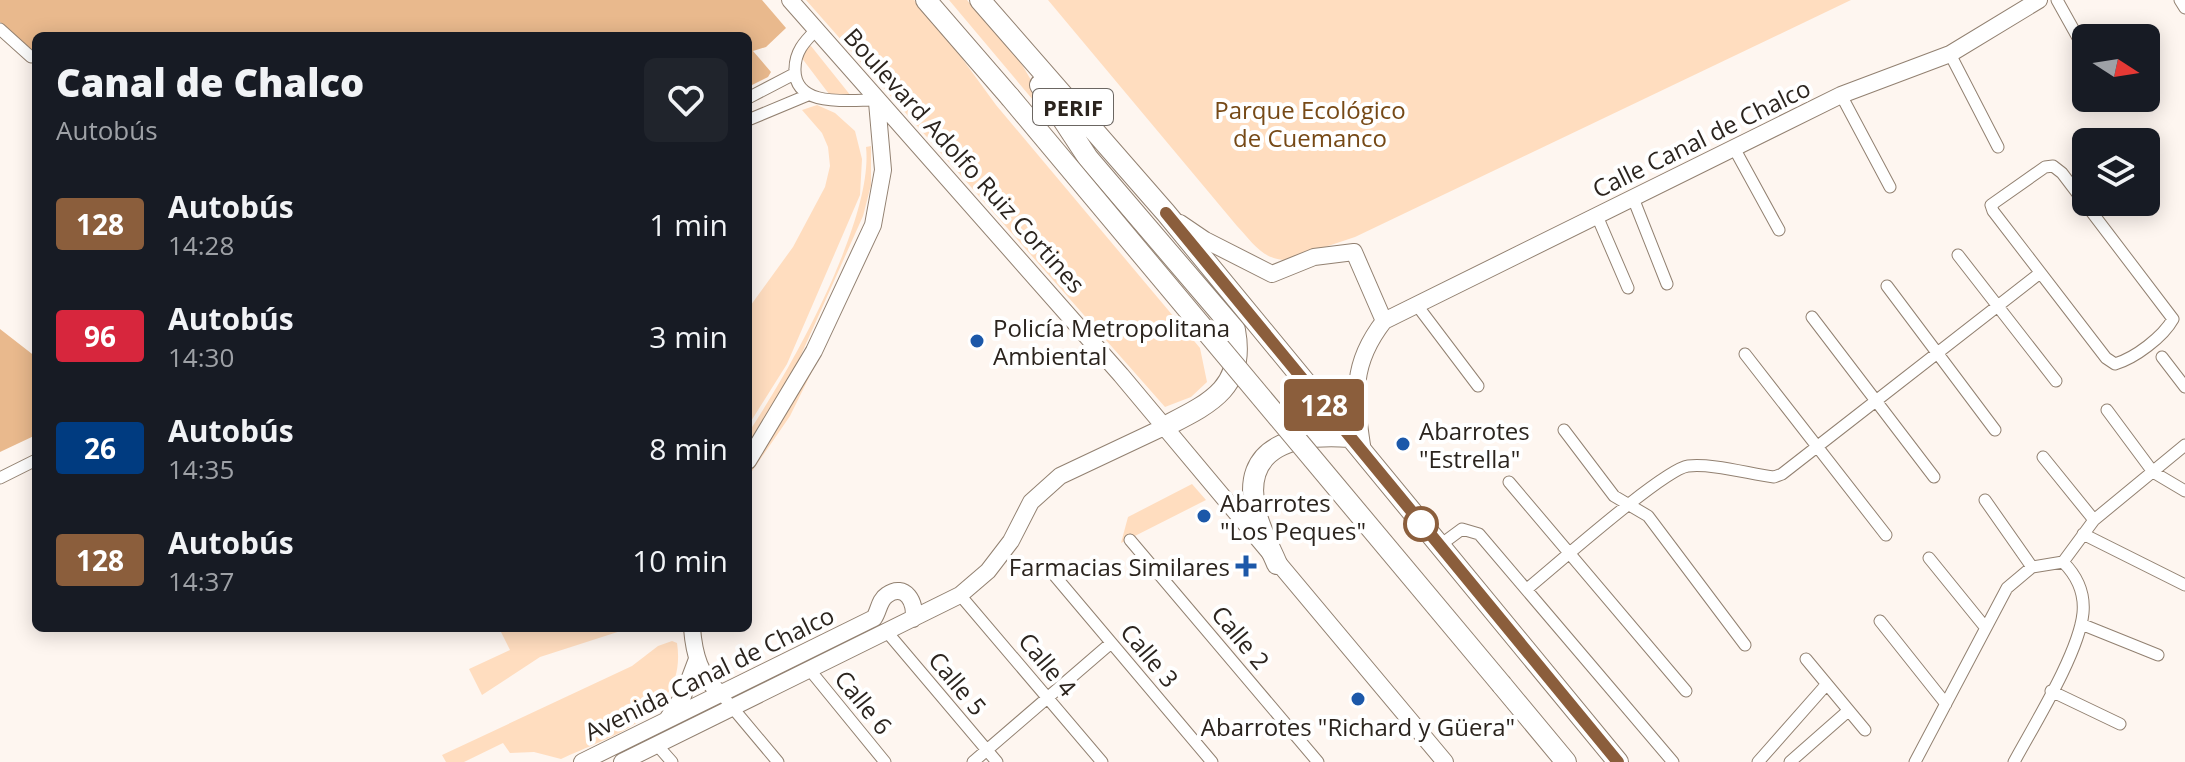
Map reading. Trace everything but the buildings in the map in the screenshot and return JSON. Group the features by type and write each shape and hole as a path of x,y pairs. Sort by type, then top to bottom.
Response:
{"highway":[{"name":"PERIF","path":"926,0 1566,762"},
{"name":"PERIF","path":"980,0 1166,213 1618,762"},
{"path":"1001,25 1088,158 1235,330 1238,347 1234,371 1223,391 1208,405 1164,427"},
{"path":"1277,564 1256,513 1254,492 1262,464 1281,443 1298,437 1315,434 1350,437"}],"main road":[{"name":"Boulevard Adolfo Ruiz Cortines","path":"790,0 1164,427 1445,762"},
{"name":"Calle Canal de Chalco","path":"1363,454 1356,406 1359,365 1382,314 1416,304 1841,95 1950,54 2039,0"},
{"path":"752,454 808,362 873,225 883,170 876,101"},
{"path":"1166,213 1205,240 1272,274 1314,257 1354,252 1382,314"},
{"name":"Avenida Canal de Chalco","path":"582,762 668,718 727,701 809,669 960,595 988,571 1011,541 1031,502 1060,476 1164,427"},
{"name":"Avenida Canal de Chalco","path":"622,762 657,745 727,701 874,618 881,600 889,593 899,591 909,596 915,606 913,619"},
{"path":"692,632 695,653 705,676 727,701"},
{"path":"668,718 683,696 695,653"}],"street":[{"path":"2057,0 2072,27"},
{"path":"2180,0 2185,8"},
{"path":"0,29 31,57"},
{"path":"808,95 794,74 801,45 816,30"},
{"path":"1950,54 1998,147"},
{"path":"752,96 794,74"},
{"path":"752,118 808,95 835,101 876,101"},
{"path":"1841,95 1890,187"},
{"path":"1734,148 1779,230"},
{"path":"2053,166 2062,173 2173,319 2169,327 2128,360 2115,364 2106,358 2040,273 1991,205 2045,167 2053,166"},
{"path":"1633,198 1667,284"},
{"path":"1597,216 1628,288"},
{"path":"1958,255 2056,381"},
{"path":"1527,589 1630,504 1684,467 1774,477 1786,472 2040,273"},
{"path":"1887,286 1995,430"},
{"path":"1416,304 1478,386"},
{"path":"1812,317 1934,477"},
{"path":"1745,354 1886,535"},
{"path":"2162,357 2183,382"},
{"path":"2107,410 2153,472 2185,491"},
{"path":"1564,430 1614,496 1648,516 1745,645"},
{"path":"1920,761 2007,588 2032,567 2063,562 2094,520 2185,445"},
{"path":"2043,457 2094,520"},
{"path":"0,478 32,462"},
{"path":"1509,482 1686,691"},
{"path":"1985,500 2032,567"},
{"path":"1439,546 1462,529 1471,529 1527,589 1673,762"},
{"path":"2083,534 2185,585"},
{"name":"Calle 2","path":"1130,540 1318,762"},
{"path":"1929,558 1985,627"},
{"path":"2017,761 2081,624 2083,596 2078,581 2063,562"},
{"name":"Calle 3","path":"1055,576 1212,762"},
{"name":"Calle 4","path":"960,595 1102,762"},
{"path":"1880,621 1946,704"},
{"path":"2081,624 2158,655"},
{"name":"Calle 5","path":"887,632 997,762"},
{"path":"973,762 1111,643"},
{"path":"1806,659 1865,730"},
{"name":"Calle 6","path":"809,669 885,762"},
{"path":"1758,762 1826,685"},
{"path":"2051,691 2120,724"},
{"path":"727,701 778,762"},
{"path":"1790,762 1848,711"},
{"path":"657,745 672,762"}],"green space":[{"path":"806,0 914,0 937,24 996,105 1200,348 1207,382 1191,397 1165,407"},
{"path":"949,0 967,0 1021,63 1065,138"},
{"name":"Parque Ecológico de Cuemanco","path":"1048,0 1851,0 1355,237 1286,260 1271,257 1258,249"},
{"path":"806,46 811,46 851,96 829,94 801,57"},
{"path":"817,105 835,113 855,131 862,159 860,195 787,364 752,420 752,303 793,247 825,187 830,166 828,147 822,133 802,110"},
{"path":"871,146 871,185 863,216 797,364 752,437 752,427 806,335 843,253 857,214 865,178 866,147"},
{"path":"826,343 790,416 752,471 752,462"},
{"path":"1192,484 1206,500 1121,543 1128,517"},
{"path":"501,632 618,632 540,657 482,695 469,669 510,650"},
{"path":"672,641 677,643 677,668 671,688 659,705 643,719 603,741 561,759 534,752 510,753 503,743 464,762 446,762 442,755 632,666 658,646"}],"shaded area":[{"path":"0,0 762,0 786,28 766,47 753,51 771,72 768,77 752,85 752,32 32,32 32,50 0,22"},
{"path":"0,329 32,354 32,437 0,452"}],"bus line":[{"name":"128","path":"1166,213 1618,762"}],"place":[{"name":"Policía Metropolitana Ambiental","path":"977,341"},
{"name":"Abarrotes \"Estrella\"","path":"1403,444"},
{"name":"Abarrotes \"Los Peques\"","path":"1204,516"},
{"name":"Farmacias Similares","path":"1246,566"},
{"name":"Abarrotes \"Richard y Güera\"","path":"1358,699"}]}
